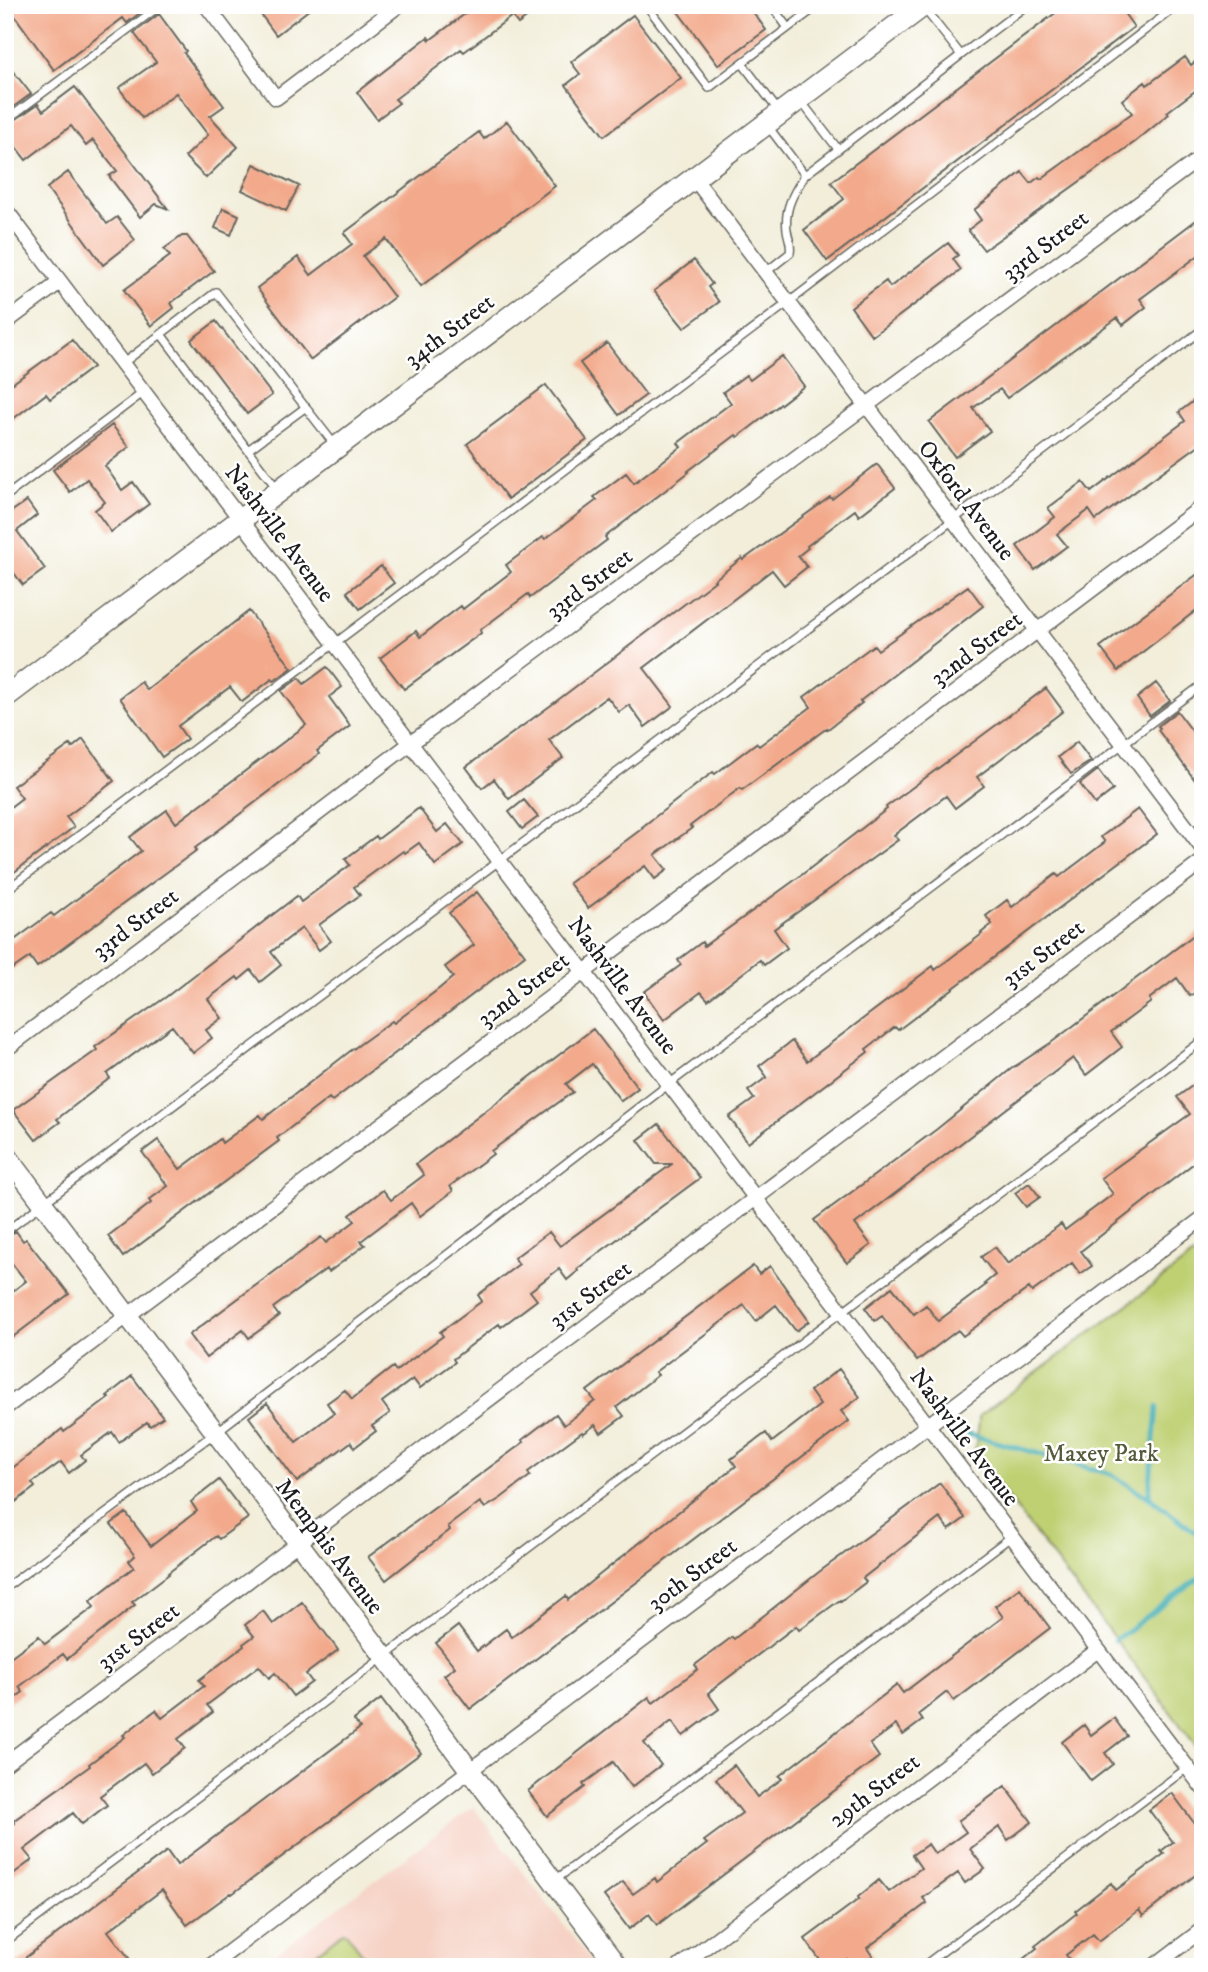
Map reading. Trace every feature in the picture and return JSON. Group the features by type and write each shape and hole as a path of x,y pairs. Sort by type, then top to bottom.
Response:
{"main road":[{"name":"34th Street","path":"5,697 923,5"}],"street":[{"path":"206,5 276,98 399,5"},
{"name":"33rd Street","path":"5,1050 411,743 1203,156"},
{"name":"Oxford Avenue","path":"694,177 1203,849"},
{"name":"Nashville Avenue","path":"5,209 1203,1788"},
{"path":"5,323 60,282"},
{"name":"32nd Street","path":"5,1408 1203,506"},
{"name":"31st Street","path":"5,1764 1203,861"},
{"name":"Memphis Avenue","path":"5,1153 618,1967"},
{"name":"30th Street","path":"209,1967 1203,1218"},
{"name":"29th Street","path":"679,1967 1098,1650"},
{"path":"1153,1967 1203,1929"}],"lane":[{"path":"5,121 160,5"},
{"path":"771,5 788,28"},
{"path":"650,10 709,88 819,5"},
{"path":"923,5 961,55"},
{"path":"766,272 790,253 792,245 787,229 789,199 805,175 1027,5"},
{"path":"5,891 789,302 1178,5"},
{"path":"742,63 805,175"},
{"path":"799,99 838,149"},
{"path":"122,363 216,292 337,448"},
{"path":"5,1232 1203,329"},
{"path":"160,334 279,491"},
{"path":"5,497 144,392"},
{"path":"248,450 306,408"},
{"path":"5,1588 215,1433 669,1084 1203,684"},
{"path":"5,1942 1203,1040"},
{"path":"553,1881 1012,1536"},
{"path":"922,1967 1187,1768"}],"shaded area":[{"path":"473,1807 596,1967 258,1967"}],"green space":[{"name":"Maxey Park","path":"1203,1248 1203,1755 974,1453 979,1416"},
{"path":"346,1932 369,1962 367,1965 298,1967"}],"building":[{"path":"7,5 150,5 127,23 123,18 54,70"},
{"path":"268,5 315,5 276,35 259,12"},
{"path":"477,5 544,5 518,24 512,16 464,52 461,49 395,99 399,103 377,119 357,92 428,37 430,40"},
{"path":"673,5 748,5 766,30 718,65"},
{"path":"1066,5 1118,5 1134,27 827,261 804,230 844,199 831,182"},
{"path":"159,14 224,106 210,116 238,147 206,178 185,157 208,135 176,93 142,118 119,88 156,62 134,33"},
{"path":"633,15 681,78 604,136 566,85 580,74 571,62"},
{"path":"1203,56 1203,85 1167,112 1169,114 1135,142 984,250 968,230 981,220 974,210 1022,172 1031,183 1039,177 1041,179 1132,113 1122,100 1145,82 1147,85 1185,57 1191,65"},
{"path":"5,61 31,94 5,113"},
{"path":"75,87 168,209 156,204 140,217 109,176 117,171 93,140 86,146 71,126 26,160 5,133 5,127 38,104 43,111"},
{"path":"507,121 555,186 421,286 386,239 363,256 394,297 311,360 257,288 298,257 311,275 352,244 344,233 479,132 484,139"},
{"path":"254,164 299,186 286,211 242,190"},
{"path":"68,172 107,224 117,217 135,240 103,265 47,188"},
{"path":"223,208 239,215 231,235 215,228"},
{"path":"1203,215 1203,252 1140,299 1146,307 1123,325 1117,318 1007,398 1000,389 973,408 990,431 955,457 929,422"},
{"path":"182,236 187,236 214,271 171,303 174,308 151,326 124,290 170,256 164,249"},
{"path":"948,243 958,255 953,259 961,270 872,336 851,307 886,281 890,287"},
{"path":"694,260 712,284 708,287 719,302 684,328 654,291"},
{"path":"216,321 272,395 247,414 191,340"},
{"path":"72,340 93,367 50,399 46,394 5,425 5,389"},
{"path":"607,343 646,395 619,415 580,363"},
{"path":"782,356 804,386 738,437 736,435 688,471 605,537 607,540 530,598 528,594 480,630 481,633 404,689 380,658 416,631 420,637 461,606 463,609 511,572 506,565 597,500 594,497 626,473 634,483 681,447 678,443 731,403 723,392 746,375 750,380"},
{"path":"546,385 587,440 508,499 467,444"},
{"path":"1203,394 1203,442 1096,520 1089,510 1057,534 1067,546 1035,570 1017,546 1055,517 1048,508 1083,482 1091,492 1185,421 1179,412"},
{"path":"112,425 129,447 105,466 122,490 133,482 149,504 111,532 95,510 105,502 87,479 70,492 53,470"},
{"path":"877,464 895,488 859,516 855,510 807,546 798,556 807,567 784,585 772,570 644,668 673,706 645,727 629,705 619,712 607,697 549,740 563,758 509,799 494,779 482,788 466,767 742,558 743,560 830,497 832,499"},
{"path":"27,501 37,515 17,531 45,569 23,585 5,561 5,516"},
{"path":"381,566 394,583 360,609 347,592"},
{"path":"1203,570 1203,605 1118,671 1100,647"},
{"path":"968,586 983,606 828,729 742,790 740,788 655,855 667,870 655,879 645,866 588,908 569,883 713,772 715,774 756,743 759,746 811,707 804,697 840,670 874,645 878,650"},
{"path":"249,611 292,668 274,681 272,679 242,702 230,687 178,726 187,739 162,757 120,698 141,682 147,690"},
{"path":"327,667 342,687 329,697 350,726 317,751 319,754 195,848 197,850 37,967 30,957 5,974 5,947 51,913 54,916 141,851 130,837 167,810 176,823 306,725 281,691 299,678 304,684"},
{"path":"1156,683 1170,701 1150,716 1137,698"},
{"path":"1046,688 1063,711 977,777 984,786 955,808 946,796 894,835 898,840 774,929 787,948 764,965 760,960 708,1000 701,992 664,1020 644,992 681,965 678,960 702,942 704,946 795,880 887,809 886,807"},
{"path":"1177,711 1196,736 1203,730 1203,791 1158,730 1158,726"},
{"path":"83,739 114,781 66,817 74,827 5,879 5,811 22,798 13,786 70,745 72,748"},
{"path":"1077,742 1091,761 1071,774 1058,757"},
{"path":"1098,770 1113,790 1095,804 1080,784"},
{"path":"524,800 538,817 522,829 509,812"},
{"path":"419,808 437,832 447,824 463,844 435,865 419,843 405,853 403,851 354,887 360,895 319,925 331,941 319,950 302,928 271,952 281,965 260,982 251,970 208,999 222,1018 206,1030 212,1038 193,1053 172,1026 107,1074 110,1078 57,1119 60,1122 36,1140 13,1110 97,1050 95,1047 166,997 297,896 301,902 350,865 345,859 376,836 378,839"},
{"path":"1138,809 1157,834 898,1030 895,1027 866,1049 868,1052 748,1143 729,1117 754,1099 748,1091 767,1077 759,1066 792,1041 807,1061 933,966 935,970 982,934 992,924 986,916 1007,900 1012,907 1056,874 1059,877 1105,842 1101,837"},
{"path":"477,892 525,955 332,1101 329,1098 277,1138 279,1141 123,1257 108,1236 151,1203 149,1200 168,1186 142,1152 158,1140 180,1169 220,1139 222,1143 260,1115 263,1119 349,1052 392,1021 394,1023 440,988 453,977 445,967 474,945 449,913"},
{"path":"1203,928 1203,987 1190,996 1177,978 1149,999 1151,1002 1111,1032 1122,1047 1086,1075 1073,1058 855,1224 871,1245 847,1263 814,1220 937,1129 1011,1069 1052,1042"},
{"path":"593,1029 638,1088 621,1101 592,1064 566,1084 573,1092 491,1151 493,1154 450,1186 453,1191 420,1216 411,1203 361,1241 365,1245 329,1272 326,1269 273,1308 279,1316 249,1338 243,1330 206,1358 189,1335 321,1237 326,1243 355,1221 350,1215 383,1190 391,1200 424,1175 416,1164"},
{"path":"1203,1078 1203,1156 1081,1251 1092,1266 1080,1274 1072,1263 1032,1292 1029,1288 963,1336 958,1330 917,1361 882,1316 875,1321 865,1308 892,1287 914,1314 926,1305 938,1321 986,1285 984,1284 995,1275 981,1257 995,1247 1008,1264 1061,1224 1065,1230 1113,1194 1101,1178 1190,1114 1177,1097"},
{"path":"659,1124 700,1178 577,1269 567,1280 559,1269 530,1291 537,1300 501,1327 499,1324 420,1388 413,1379 382,1402 390,1413 372,1426 376,1431 355,1447 351,1442 297,1482 249,1417 267,1403 296,1442 334,1413 327,1403 345,1390 352,1399 393,1367 396,1371 443,1336 440,1332 482,1301 478,1295 519,1264 514,1258 549,1232 560,1246 672,1164 656,1164 638,1140"},
{"path":"1029,1183 1040,1197 1026,1207 1015,1193"},
{"path":"16,1231 23,1241 26,1239 69,1294 5,1343 5,1297 26,1281 5,1255 5,1238"},
{"path":"753,1266 759,1274 770,1266 809,1321 796,1331 776,1305 756,1321 744,1305 655,1372 658,1375 617,1407 624,1416 601,1433 595,1425 583,1434 582,1432 528,1472 530,1476 501,1498 485,1508 480,1502 448,1526 450,1530 386,1580 368,1557 524,1442 522,1440 556,1414 564,1425 595,1401 587,1391"},
{"path":"839,1369 860,1397 841,1411 849,1421 470,1709 444,1675 455,1667 436,1643 458,1626 477,1651 506,1629 512,1637 566,1596 568,1600 736,1466 731,1459 766,1433 772,1442 820,1405 810,1391"},
{"path":"132,1376 163,1417 150,1426 147,1422 119,1442 112,1432 81,1455 85,1460 69,1473 61,1462 32,1483 35,1487 13,1504 5,1493 5,1474 62,1429 64,1432 109,1398 107,1396"},
{"path":"219,1480 248,1518 219,1539 216,1536 168,1573 132,1602 135,1605 67,1659 63,1654 19,1687 23,1692 5,1706 5,1661 39,1636 45,1644 94,1607 90,1601 134,1567 129,1561 135,1556 111,1524 126,1513 151,1546 197,1511 191,1502"},
{"path":"940,1483 965,1518 949,1530 940,1518 863,1578 866,1582 841,1601 799,1630 796,1626 708,1693 719,1709 683,1736 672,1721 644,1743 661,1765 632,1787 613,1762 547,1816 528,1791 649,1697 653,1703 698,1669 695,1665 732,1637 734,1639"},
{"path":"1020,1588 1050,1628 954,1701 947,1692 919,1714 923,1720 903,1735 896,1725 870,1744 879,1757 657,1925 649,1914 629,1929 604,1896 623,1882 633,1894 655,1878 657,1882 707,1844 704,1841 742,1813 716,1779 734,1765 757,1797 782,1779 779,1776 897,1685 903,1693 1003,1617 995,1606"},
{"path":"302,1602 338,1650 306,1674 312,1682 293,1696 275,1673 269,1678 259,1666 207,1705 213,1712 178,1739 185,1748 152,1773 144,1763 100,1796 107,1805 82,1824 73,1813 24,1850 32,1860 5,1880 5,1830 15,1823 13,1821 90,1766 89,1764 125,1737 123,1735 156,1710 162,1718 204,1686 199,1680 254,1636 245,1625 263,1611 273,1624"},
{"path":"381,1699 421,1753 232,1894 187,1925 162,1890 108,1931 129,1958 117,1967 13,1967 167,1851 177,1865 360,1728 354,1720"},
{"path":"1114,1718 1127,1736 1105,1753 1113,1764 1091,1781 1062,1742 1084,1725 1091,1735"},
{"path":"1005,1786 1032,1822 1008,1840 999,1827 970,1849 985,1869 965,1883 958,1873 923,1898 927,1903 867,1948 873,1957 860,1967 853,1967 847,1959 836,1967 825,1967 805,1939 859,1899 858,1897 879,1880 889,1892 921,1868 912,1855 928,1844 935,1854 966,1832 958,1821"},
{"path":"1172,1793 1203,1835 1203,1869 1143,1916 1139,1910 1099,1941 1093,1934 1066,1955 1075,1967 1013,1967 1077,1913 1075,1911 1111,1883 1116,1890 1164,1854 1161,1851 1173,1842 1149,1810"}],"waterway":[{"path":"1151,1499 1149,1494 1157,1407"},
{"path":"961,1432 1111,1474 1151,1499 1203,1538"},
{"path":"1115,1640 1203,1575"}]}
